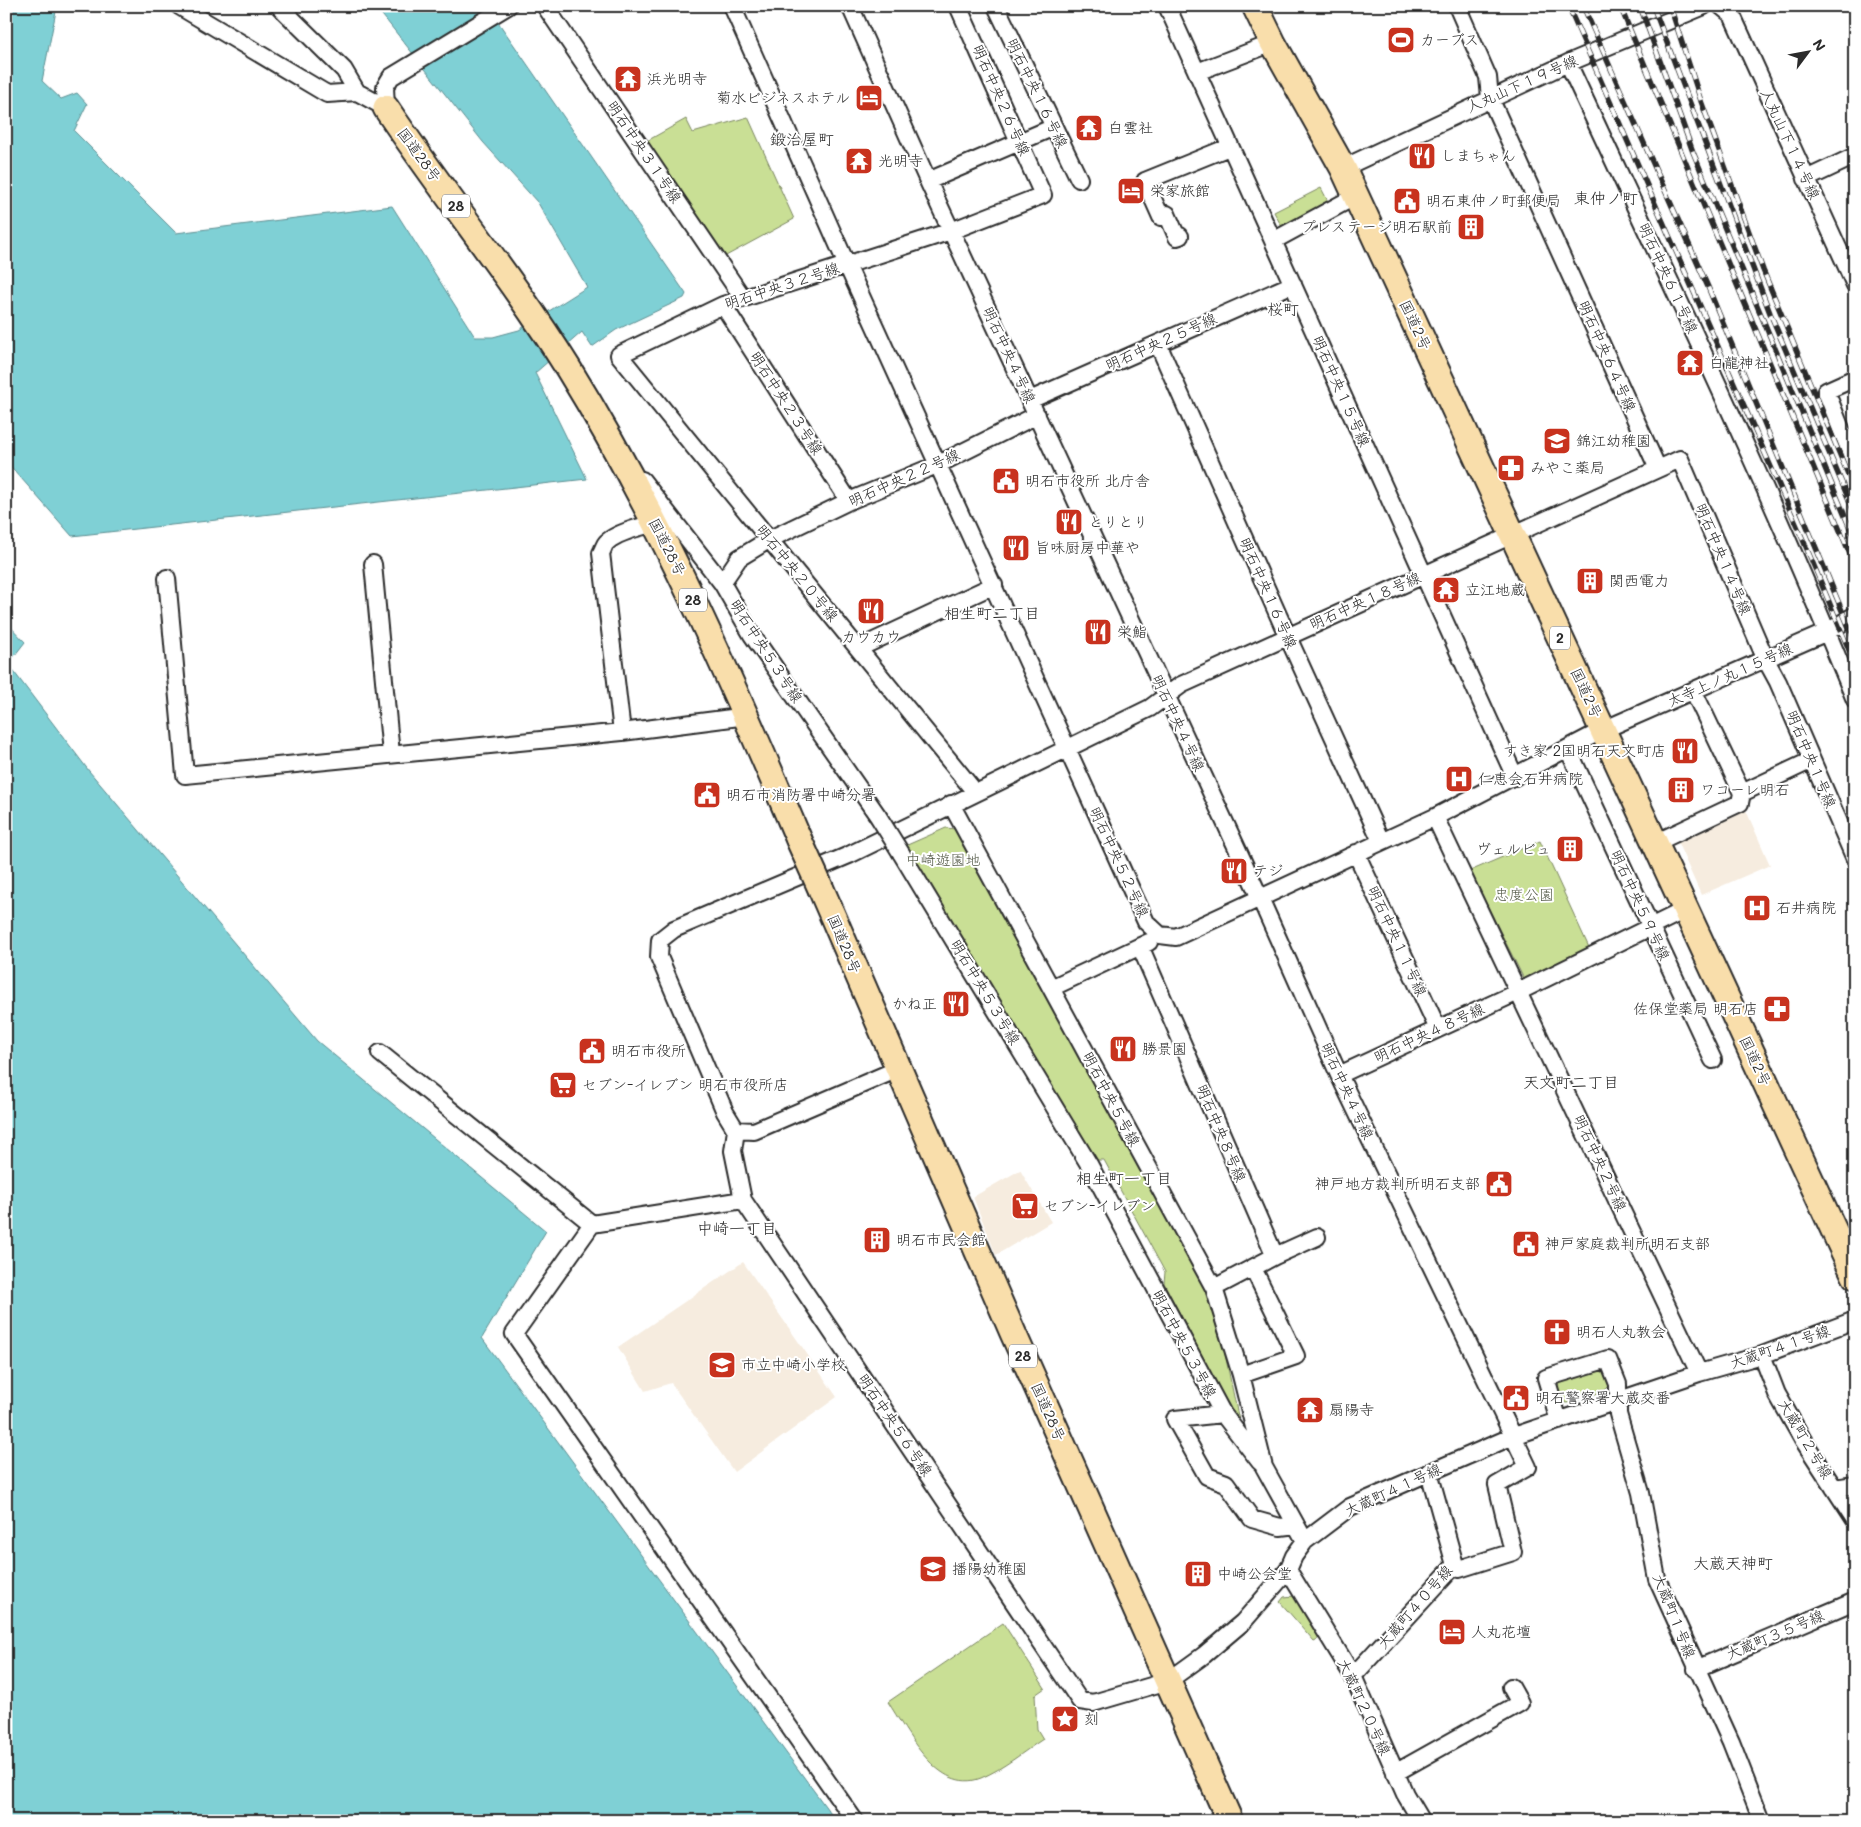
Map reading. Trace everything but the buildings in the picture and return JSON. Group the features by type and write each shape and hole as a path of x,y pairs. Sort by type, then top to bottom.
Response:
{"highway":[{"name":"国道2号","path":"1255,6 1273,43 1343,168 1855,1276"},
{"name":"国道28号","path":"386,108 527,303 608,437 664,521 898,1069 1230,1821"}],"street":[{"path":"179,6 327,94 357,92"},
{"path":"279,6 344,70 357,92 386,108"},
{"path":"386,108 384,87 391,77 508,6"},
{"name":"明石中央３１号線","path":"545,6 743,298"},
{"name":"明石中央５２号線","path":"732,6 847,265 1146,922 1160,935"},
{"name":"明石中央４号線","path":"850,6 928,181 1165,697 1260,898 1339,1075 1511,1436 1528,1467 1497,1485 1513,1552 1459,1569 1455,1565"},
{"name":"明石中央２６号線","path":"958,6 1044,195"},
{"name":"明石中央１６号線","path":"996,6 1079,179"},
{"name":"明石中央１５号線","path":"1167,6 1515,777"},
{"name":"明石中央６４号線","path":"1457,6 1488,77 1490,98 1658,469"},
{"name":"人丸山下１９号線","path":"1343,168 1490,98 1704,6"},
{"name":"人丸山下１４号線","path":"1721,6 1732,15 1855,284"},
{"path":"1197,72 1273,43"},
{"name":"明石中央６１号線","path":"1568,63 1688,321 1828,632 1855,700"},
{"path":"928,181 1054,127"},
{"path":"1180,236 1177,237 1167,214 1161,217 1145,181 1229,147"},
{"path":"1806,179 1855,156"},
{"name":"明石中央３２号線","path":"619,355 723,305 951,231 1044,195"},
{"path":"1273,240 1356,196"},
{"name":"明石中央２５号線","path":"1030,400 1292,284"},
{"name":"明石中央２３号線","path":"723,305 850,501"},
{"name":"明石中央１６号線","path":"1158,344 1286,636 1381,841"},
{"name":"明石中央２０号線","path":"619,355 859,648 974,792"},
{"path":"1855,378 1826,391 1855,464"},
{"name":"明石中央２２号線","path":"770,539 850,501 939,464 1037,415"},
{"name":"明石中央１４号線","path":"1658,469 1680,459 1766,660"},
{"path":"1512,534 1658,469"},
{"path":"622,732 601,553 607,542 664,521 722,582"},
{"name":"明石中央１８号線","path":"1066,748 1150,708 1181,685 1512,534"},
{"name":"明石中央５３号線","path":"770,539 739,558 722,582 752,635 878,816 901,853 1090,1166 1223,1414 1264,1467"},
{"path":"373,564 391,754"},
{"path":"167,578 186,775 622,732 747,716"},
{"path":"859,648 994,585"},
{"name":"太寺上ノ丸１５号線","path":"1603,730 1828,632 1855,615"},
{"name":"明石中央１号線","path":"1766,660 1778,682 1855,858"},
{"path":"1654,843 1740,803 1742,793 1694,692"},
{"path":"1051,988 1160,935 1176,937 1436,817 1603,730"},
{"path":"855,1821 514,1334 592,1224 743,1200 734,1151 736,1130 725,1112 658,957 660,940 674,929 849,855 1066,748"},
{"name":"明石中央５９号線","path":"1568,749 1713,1060"},
{"path":"1742,793 1812,760"},
{"name":"明石中央５号線","path":"951,804 1214,1288 1241,1375 1264,1467 1305,1541"},
{"name":"明石中央２号線","path":"1436,817 1699,1373"},
{"name":"明石中央１１号線","path":"1356,853 1438,1029"},
{"name":"明石中央４８号線","path":"1339,1075 1518,992 1685,910"},
{"name":"明石中央８号線","path":"1140,946 1275,1256"},
{"path":"380,1053 592,1224"},
{"path":"736,1130 754,1131 898,1069"},
{"name":"明石中央５６号線","path":"743,1200 1080,1701 1093,1703 1168,1681"},
{"path":"1214,1288 1275,1256 1317,1237"},
{"path":"1241,1375 1296,1356 1253,1268"},
{"name":"大蔵町４１号線","path":"1168,1681 1243,1622 1288,1570 1294,1556 1305,1541 1350,1507 1511,1436 1699,1373 1762,1355 1855,1320"},
{"name":"大蔵町２号線","path":"1762,1355 1777,1394 1855,1520"},
{"path":"1558,1421 1546,1378 1608,1359 1618,1384 1619,1401"},
{"name":"大蔵町１号線","path":"1619,1401 1618,1414 1641,1493 1657,1579 1696,1670 1731,1742 1762,1821"},
{"path":"1223,1414 1175,1419 1206,1476 1226,1483 1252,1519 1280,1528 1296,1525"},
{"name":"大蔵町４０号線","path":"1353,1676 1455,1565 1429,1472"},
{"path":"1834,1488 1855,1486"},
{"name":"大蔵町２０号線","path":"1288,1570 1353,1676 1395,1773 1421,1821"},
{"name":"大蔵町３５号線","path":"1696,1670 1855,1601"},
{"path":"1395,1773 1520,1703 1511,1687"}],"shaded area":[{"path":"1745,808 1770,865 1701,895 1676,839"},
{"path":"1020,1170 1051,1222 996,1255 973,1197"},
{"name":"市立中崎小学校","path":"743,1262 837,1397 734,1472 671,1383 645,1391 618,1347"}],"green space":[{"path":"748,117 794,219 724,257 645,142 686,119 693,133"},
{"path":"1321,188 1330,205 1283,229 1274,212"},
{"name":"中崎遊園地","path":"946,828 955,829 1046,987 1199,1270 1218,1321 1241,1430 1164,1283 1165,1272 1104,1160 1096,1160 905,846"},
{"name":"忠度公園","path":"1540,841 1592,954 1533,981 1524,979 1470,871"},
{"path":"1597,1369 1603,1371 1609,1386 1604,1391 1568,1403 1562,1402 1557,1387 1559,1382"},
{"path":"1294,1596 1320,1638 1314,1641 1280,1602 1284,1597"},
{"path":"1003,1623 1045,1688 1035,1695 1037,1729 1043,1739 1005,1765 981,1778 965,1781 951,1777 938,1769 914,1743 888,1702"}],"water":[{"path":"6,6 57,6 42,81 61,99 77,93 87,104 74,131 176,233 392,206 475,337 493,337 519,330 587,287 538,203 483,142 375,6 487,6 686,294 684,298 616,330 592,347 582,332 535,373 587,479 72,536 6,461"},
{"path":"6,622 25,642 8,664 89,771 317,1041 546,1231 482,1338 836,1821 6,1821"}],"railway":[{"path":"1568,6 1804,542 1855,664"},
{"path":"1583,6 1708,287 1855,642"},
{"path":"1620,6 1855,566"},
{"path":"1640,6 1693,152 1855,540"},
{"path":"1653,6 1770,313 1855,514"},
{"path":"1670,6 1701,101 1763,270 1855,491"}],"place":[{"name":"カーブス","path":"1401,40"},
{"name":"浜光明寺","path":"628,79"},
{"name":"菊水ビジネスホテル","path":"869,98"},
{"name":"白雲社","path":"1089,128"},
{"name":"しまちゃん","path":"1422,156"},
{"name":"光明寺","path":"859,161"},
{"name":"栄家旅館","path":"1131,191"},
{"name":"明石東仲ノ町郵便局","path":"1407,201"},
{"name":"プレステージ明石駅前","path":"1471,227"},
{"name":"白龍神社","path":"1690,363"},
{"name":"錦江幼稚園","path":"1557,441"},
{"name":"みやこ薬局","path":"1511,468"},
{"name":"明石市役所 北庁舎","path":"1006,481"},
{"name":"とりとり","path":"1069,522"},
{"name":"旨味厨房中華や","path":"1016,548"},
{"name":"関西電力","path":"1590,581"},
{"name":"立江地蔵","path":"1446,590"},
{"name":"カウカウ","path":"871,611"},
{"name":"栄鮨","path":"1098,632"},
{"name":"すき家 2国明石天文町店","path":"1685,751"},
{"name":"仁恵会石井病院","path":"1459,779"},
{"name":"ワコーレ明石","path":"1681,790"},
{"name":"明石市消防署中崎分署","path":"707,795"},
{"name":"ヴェルビュ","path":"1570,849"},
{"name":"テジ","path":"1234,871"},
{"name":"石井病院","path":"1757,908"},
{"name":"かね正","path":"956,1004"},
{"name":"佐保堂薬局 明石店","path":"1777,1009"},
{"name":"勝景園","path":"1123,1049"},
{"name":"明石市役所","path":"592,1051"},
{"name":"セブン-イレブン 明石市役所店","path":"563,1085"},
{"name":"神戸地方裁判所明石支部","path":"1499,1184"},
{"name":"セブン-イレブン","path":"1025,1206"},
{"name":"明石市民会館","path":"877,1240"},
{"name":"神戸家庭裁判所明石支部","path":"1526,1244"},
{"name":"明石人丸教会","path":"1557,1332"},
{"name":"市立中崎小学校","path":"722,1365"},
{"name":"明石警察署大蔵交番","path":"1516,1398"},
{"name":"扇陽寺","path":"1310,1410"},
{"name":"播陽幼稚園","path":"933,1569"},
{"name":"中崎公会堂","path":"1198,1574"},
{"name":"人丸花壇","path":"1452,1632"},
{"name":"刻","path":"1065,1719"}],"district":[{"name":"鍛治屋町","path":"802,139"},
{"name":"東仲ノ町","path":"1606,198"},
{"name":"桜町","path":"1283,309"},
{"name":"相生町二丁目","path":"992,613"},
{"name":"天文町二丁目","path":"1571,1082"},
{"name":"相生町一丁目","path":"1124,1178"},
{"name":"中崎一丁目","path":"737,1228"},
{"name":"大蔵天神町","path":"1733,1563"}]}
